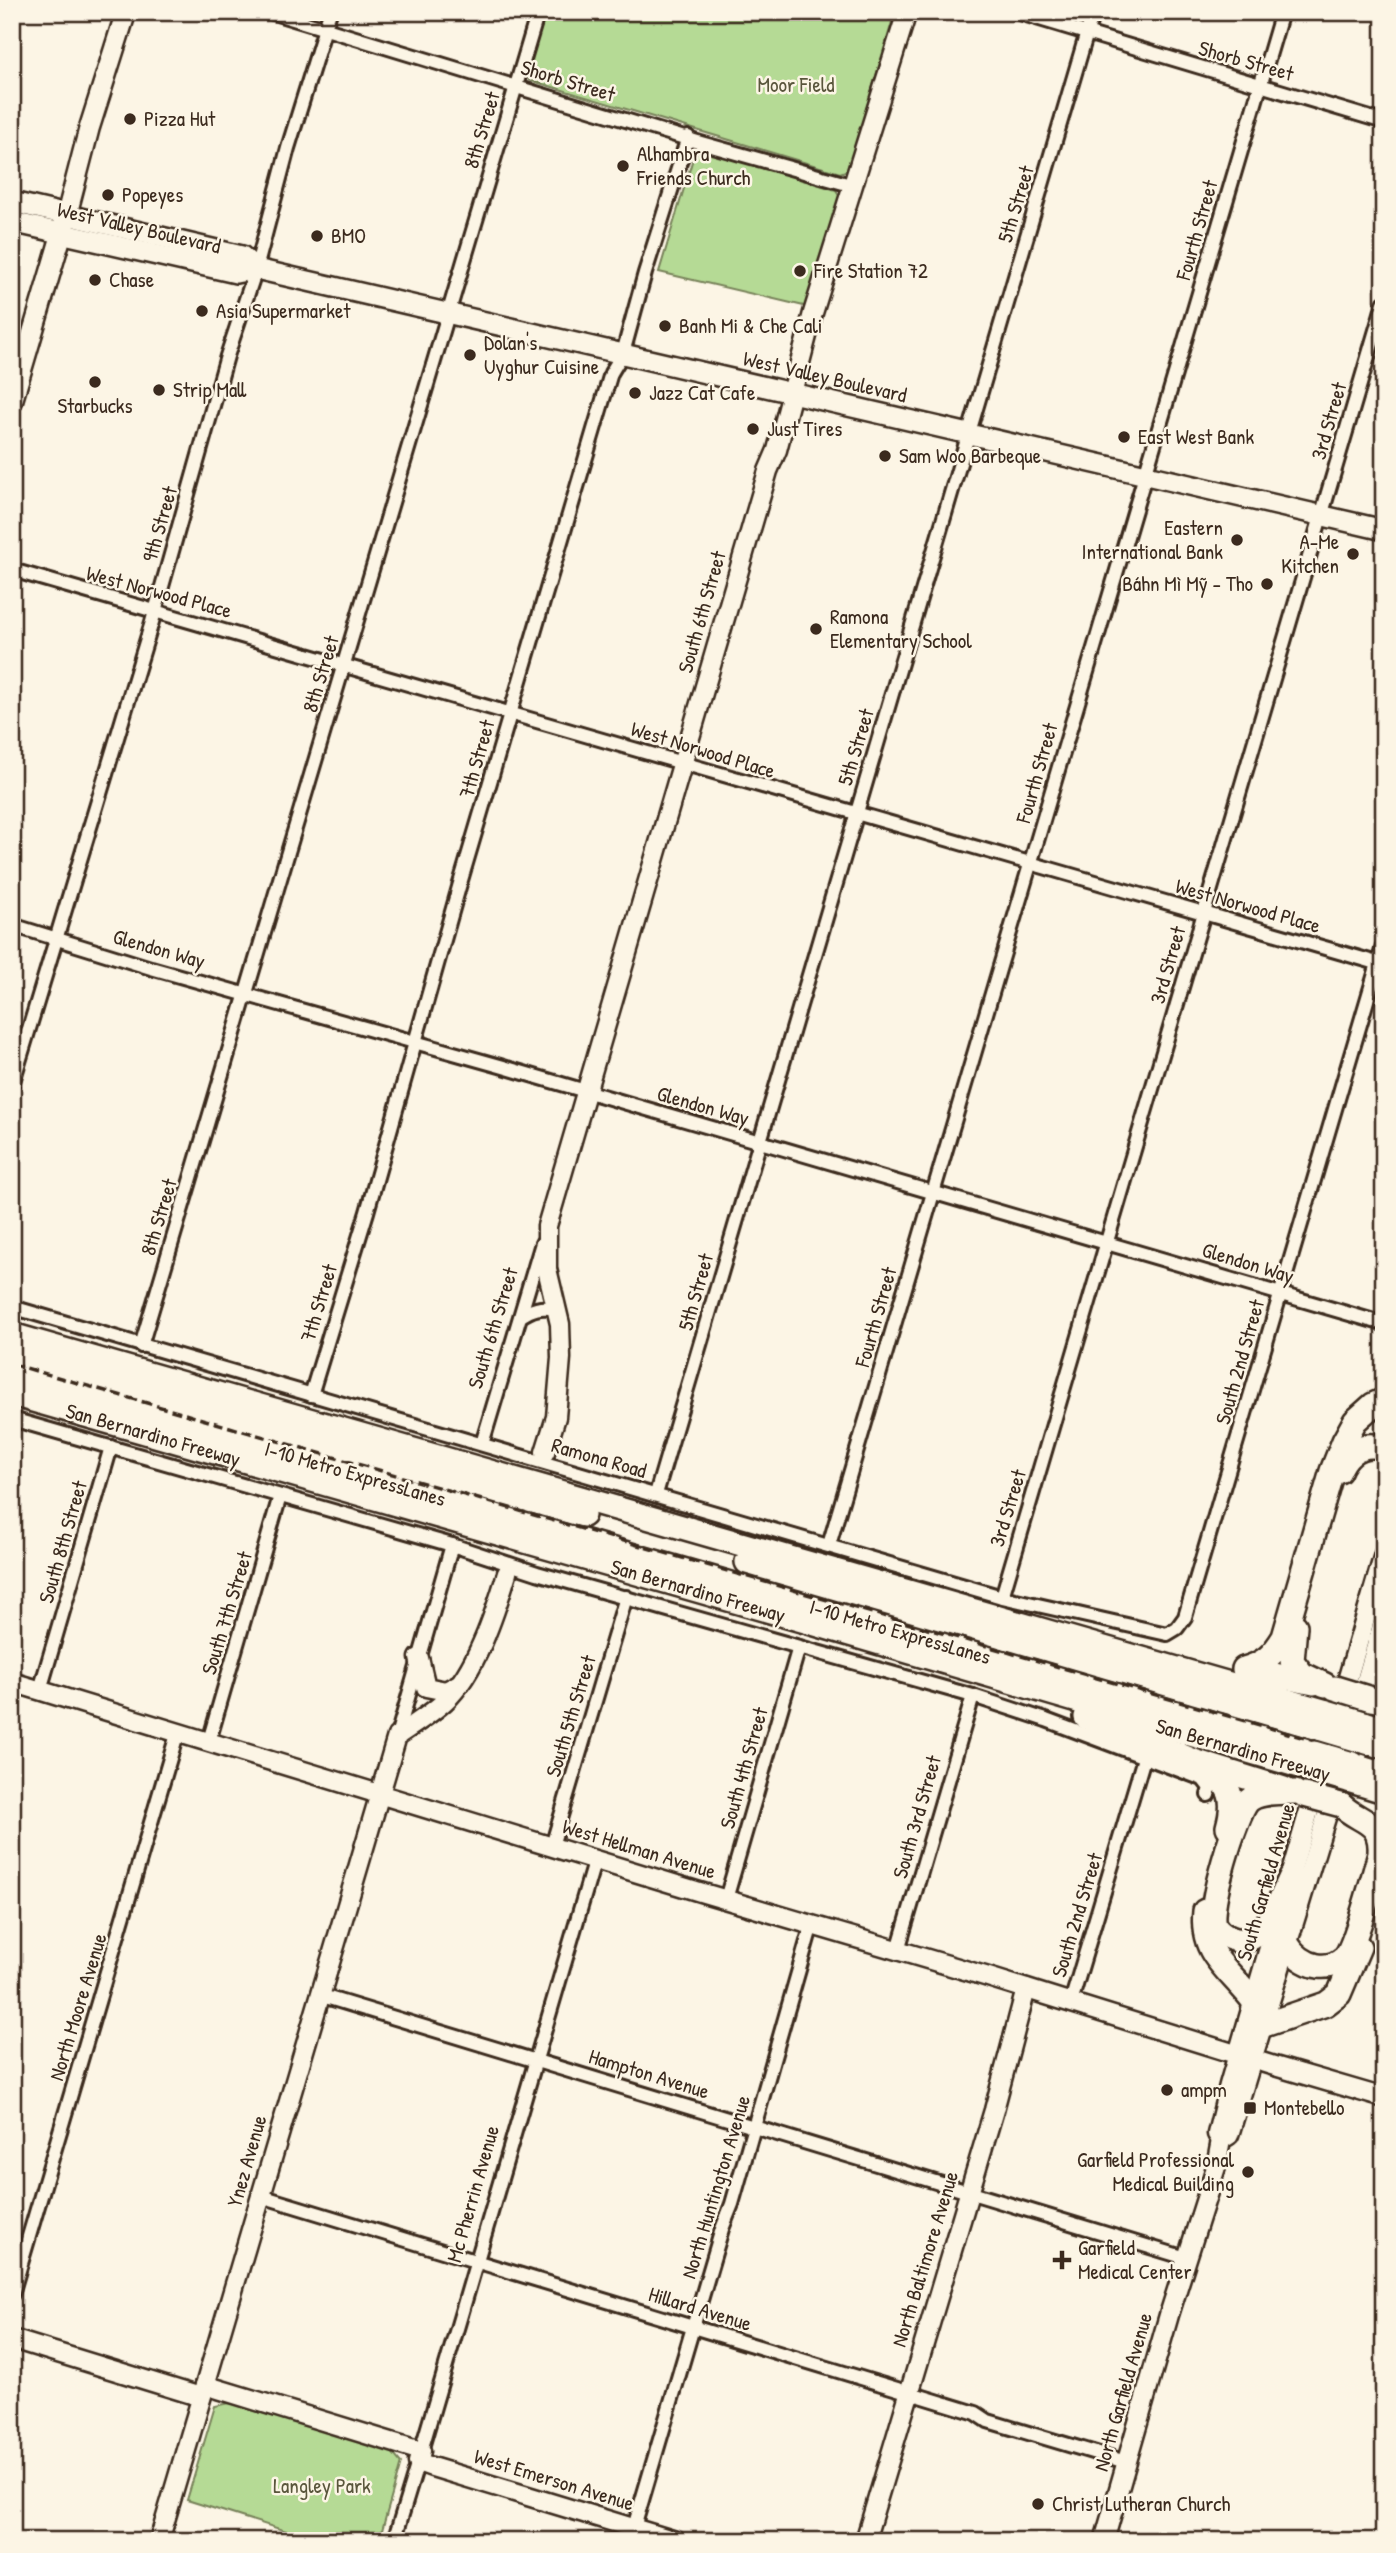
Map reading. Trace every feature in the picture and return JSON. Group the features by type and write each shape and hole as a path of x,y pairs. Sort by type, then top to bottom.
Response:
{"highway":[{"path":"19,1336 1162,1665 1324,1721"},
{"name":"I-10 Metro ExpressLanes","path":"12,1353 186,1405 1324,1721 1369,1731 1384,1747"},
{"name":"I-10 Metro ExpressLanes","path":"12,1376 1313,1761"},
{"name":"San Bernardino Freeway","path":"12,1394 1041,1691 1313,1761 1350,1772 1384,1791"},
{"path":"1244,1669 1263,1663 1274,1653 1284,1637 1332,1471 1344,1441 1355,1421 1373,1405 1384,1400"},
{"path":"1330,1687 1303,1674 1292,1661 1294,1626 1339,1468 1349,1453 1362,1446 1384,1448"},
{"path":"1162,1665 1244,1669 1330,1687 1379,1701"},
{"path":"1041,1691 1088,1719 1194,1761 1384,1817"},
{"path":"1194,1761 1218,1776 1228,1787 1232,1801 1230,1819 1205,1907 1203,1930 1208,1949 1255,2003"},
{"path":"1350,1772 1384,1773"},
{"path":"1292,1877 1264,1927 1256,1936 1244,1941 1234,1940 1221,1934 1213,1924 1212,1909 1216,1892 1239,1815 1249,1800 1264,1794 1299,1793"},
{"path":"1287,1944 1294,1955 1313,1965 1323,1966 1340,1961 1346,1956 1354,1938 1380,1854 1380,1843 1378,1833 1372,1825 1341,1805"},
{"path":"1264,2025 1326,2004 1339,1994 1354,1963 1384,1863"}],"main road":[{"path":"12,402 65,224 89,129 126,12"},
{"name":"West Valley Boulevard","path":"12,202 65,224"},
{"name":"West Valley Boulevard","path":"12,222 65,224 242,256 256,269 1384,530"}],"street":[{"name":"Shorb Street","path":"270,12 854,186"},
{"name":"9th Street","path":"12,1085 155,610 223,369 256,269 288,148 330,12"},
{"name":"8th Street","path":"141,1346 538,12"},
{"name":"South 6th Street","path":"482,1444 779,441 813,313 907,12"},
{"name":"Shorb Street","path":"1016,12 1384,122"},
{"name":"5th Street","path":"656,1494 1093,12"},
{"name":"Fourth Street","path":"829,1545 1282,12"},
{"name":"7th Street","path":"311,1395 367,1212 611,373 623,354 645,273 688,137"},
{"name":"3rd Street","path":"1002,1597 1384,303"},
{"name":"West Norwood Place","path":"12,570 1381,964"},
{"name":"Glendon Way","path":"12,925 1384,1324"},
{"name":"South 2nd Street","path":"1177,1628 1185,1617 1280,1293 1381,964 1384,943"},
{"name":"South 6th Street","path":"545,1452 556,1417 561,1367 560,1324 547,1269 547,1226"},
{"name":"Ramona Road","path":"12,1307 1002,1597 1167,1633 1177,1628"},
{"path":"521,1316 545,1307 554,1309 560,1324"},
{"path":"12,1419 452,1545 537,1573 973,1696 1046,1720 1203,1779 1210,1788 1208,1795"},
{"name":"South 8th Street","path":"40,1690 111,1447"},
{"name":"South 7th Street","path":"209,1741 281,1496"},
{"path":"379,1794 452,1545"},
{"name":"South Garfield Avenue","path":"1246,2058 1255,2003 1384,1555"},
{"path":"397,1736 448,1699 459,1684 491,1624 507,1573"},
{"name":"South 5th Street","path":"552,1846 626,1597"},
{"name":"South Garfield Avenue","path":"1246,2058 1264,2025 1384,1619"},
{"name":"South 4th Street","path":"726,1899 799,1647"},
{"path":"419,1658 426,1687 446,1690 459,1684"},
{"name":"West Hellman Avenue","path":"12,1682 1384,2098"},
{"name":"South 3rd Street","path":"898,1950 973,1696"},
{"name":"North Moore Avenue","path":"12,2294 178,1731"},
{"name":"South 2nd Street","path":"1071,2002 1144,1758"},
{"name":"Ynez Avenue","path":"159,2541 379,1794"},
{"name":"Mc Pherrin Avenue","path":"394,2541 596,1859"},
{"name":"North Huntington Avenue","path":"632,2534 755,2126 812,1924"},
{"name":"North Baltimore Avenue","path":"865,2541 1001,2085 1026,1989"},
{"name":"Hampton Avenue","path":"319,1995 968,2192"},
{"name":"North Garfield Avenue","path":"1104,2541 1186,2258 1216,2167 1221,2140 1229,2135 1246,2058"},
{"path":"968,2192 1186,2258"},
{"name":"Hillard Avenue","path":"261,2196 909,2392 976,2413 988,2421 1126,2462"},
{"name":"West Emerson Avenue","path":"12,2339 203,2391 419,2457 632,2534 676,2541"}],"green space":[{"name":"Moor Field","path":"546,12 895,12 848,170 840,173 529,80 527,74"},
{"path":"703,149 836,190 841,198 808,307 659,272 694,155"},
{"name":"Langley Park","path":"230,2403 391,2451 401,2463 379,2541 318,2541 187,2500 215,2406"}],"tunnel":[{"path":"507,1573 522,1527"}],"railway":[{"path":"12,1364 1384,1761"}],"place":[{"name":"Pizza Hut","path":"130,119"},
{"name":"Alhambra Friends Church","path":"623,166"},
{"name":"Popeyes","path":"108,195"},
{"name":"BMO","path":"317,236"},
{"name":"Fire Station 72","path":"800,271"},
{"name":"Chase","path":"95,280"},
{"name":"Asia Supermarket","path":"202,311"},
{"name":"Banh Mi & Che Cali","path":"665,326"},
{"name":"Dolan's Uyghur Cuisine","path":"470,355"},
{"name":"Starbucks","path":"95,382"},
{"name":"Strip Mall","path":"159,390"},
{"name":"Jazz Cat Cafe","path":"635,393"},
{"name":"Just Tires","path":"753,429"},
{"name":"East West Bank","path":"1124,437"},
{"name":"Sam Woo Barbeque","path":"885,456"},
{"name":"Eastern International Bank","path":"1237,540"},
{"name":"A-Me Kitchen","path":"1353,554"},
{"name":"Báhn Mì Mỹ - Tho","path":"1267,584"},
{"name":"Ramona Elementary School","path":"816,629"},
{"name":"ampm","path":"1167,2090"},
{"name":"Montebello","path":"1250,2108"},
{"name":"Garfield Professional Medical Building","path":"1248,2172"},
{"name":"Garfield Medical Center","path":"1062,2260"},
{"name":"Christ Lutheran Church","path":"1038,2504"}]}
